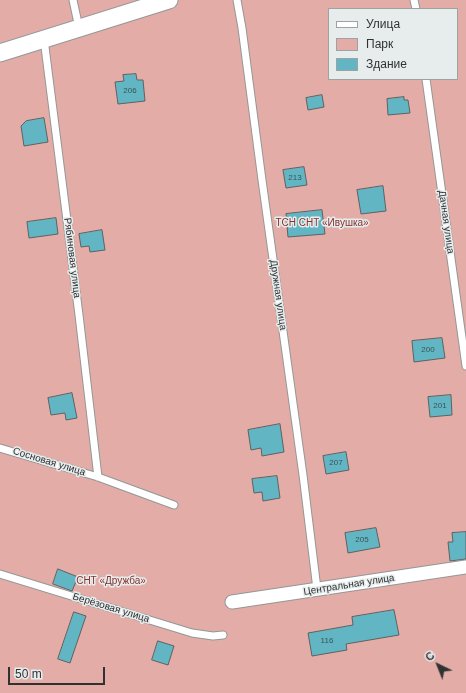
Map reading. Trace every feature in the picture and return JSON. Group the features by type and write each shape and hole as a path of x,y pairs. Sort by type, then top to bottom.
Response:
{"street":[{"path":"0,53 168,0"},
{"name":"Центральная улица","path":"232,602 466,567"}],"lane":[{"path":"73,0 78,28"},
{"name":"Дружная улица","path":"237,0 303,475 316,590"},
{"name":"Рябиновая улица","path":"44,39 98,477"},
{"name":"Дачная улица","path":"426,80 466,366"},
{"name":"Сосновая улица","path":"0,448 98,477 174,505"},
{"name":"Берёзовая улица","path":"0,574 192,633 213,636 223,635"}],"green space":[{"path":"0,0 466,0 466,693 0,693"}],"building":[{"path":"136,74 137,80 143,80 145,101 118,104 115,82 124,81 123,75"},
{"path":"322,95 324,107 308,110 306,98"},
{"path":"404,97 404,100 408,100 410,113 388,115 387,99"},
{"path":"44,118 48,142 24,146 21,126 26,121"},
{"path":"304,167 307,185 286,188 283,170"},
{"path":"383,186 386,211 361,214 357,190"},
{"path":"322,210 325,234 288,237 286,214"},
{"path":"56,218 58,234 29,238 27,222"},
{"path":"102,230 105,250 90,252 89,246 81,247 79,234"},
{"path":"442,338 445,358 414,362 412,341"},
{"path":"72,393 77,418 66,420 65,413 51,415 48,398"},
{"path":"451,395 452,415 430,417 428,397"},
{"path":"280,424 284,452 262,456 261,448 251,450 248,430"},
{"path":"346,452 349,470 326,474 323,456"},
{"path":"277,476 280,498 263,501 262,492 254,493 252,479"},
{"path":"376,528 380,547 348,553 345,533"},
{"path":"466,532 466,559 450,561 448,542 453,542 452,533"},
{"path":"58,569 78,577 72,591 53,584"},
{"path":"394,610 399,635 346,644 347,650 312,656 308,633 353,625 352,617"},
{"path":"74,612 86,616 70,663 58,659"},
{"path":"158,641 174,646 168,665 152,660"}],"park label":[{"name":"ТСН СНТ «Ивушка»","path":"322,223"},
{"name":"СНТ «Дружба»","path":"111,581"}]}
